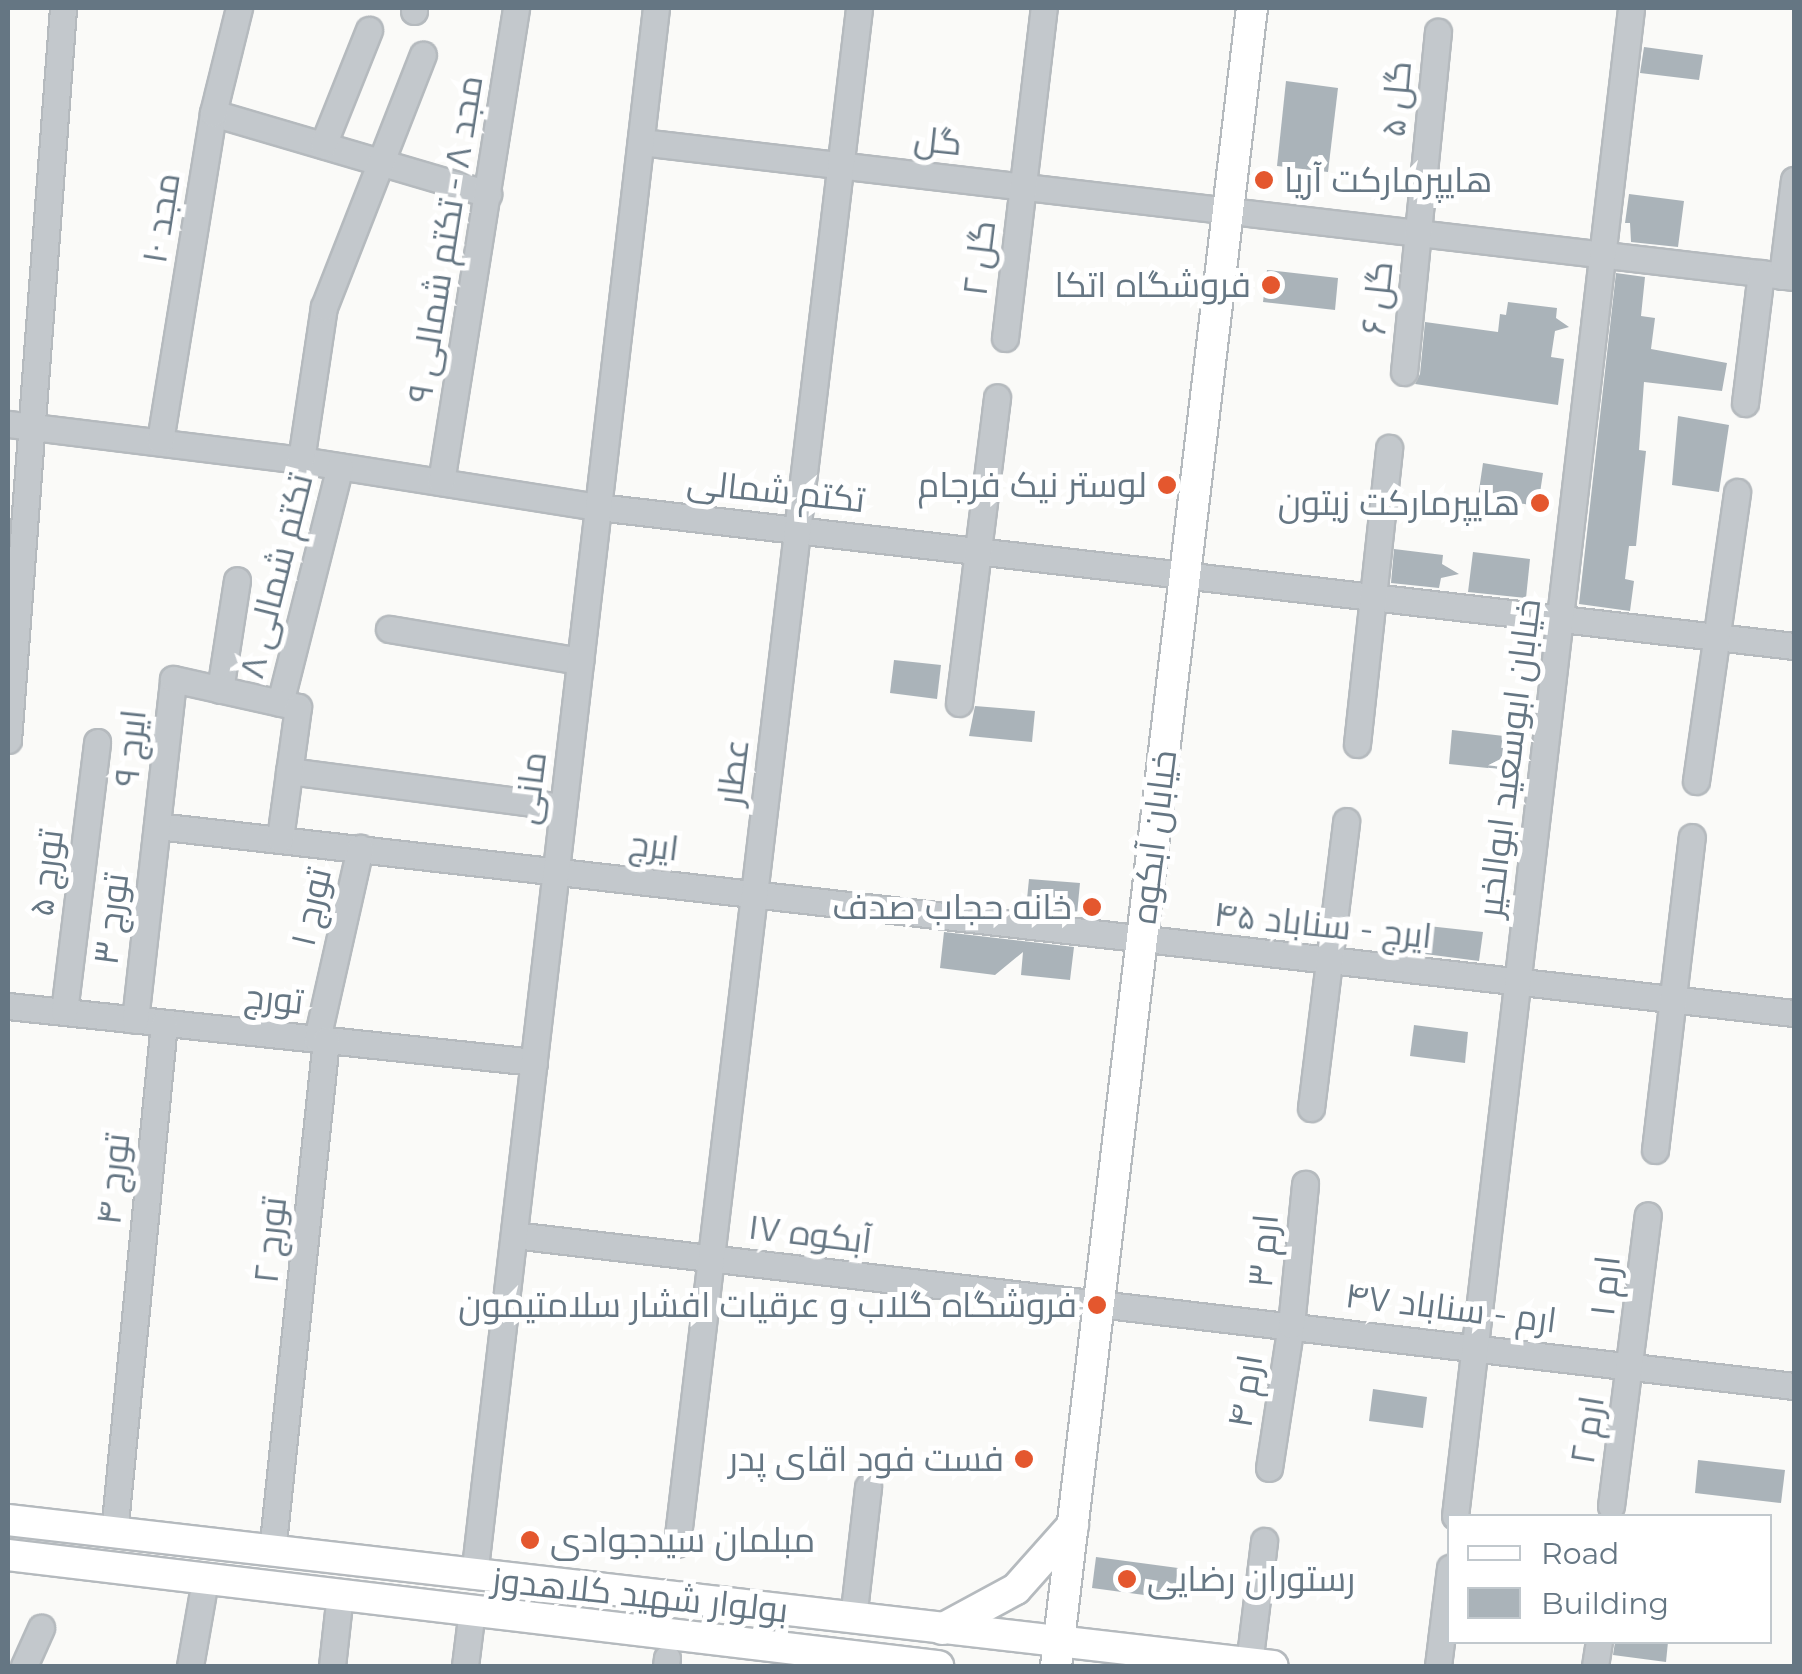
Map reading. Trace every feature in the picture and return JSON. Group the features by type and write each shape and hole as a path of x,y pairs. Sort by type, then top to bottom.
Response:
{"main road":[{"name":"خیابان آبکوه","path":"1057,1655 1252,8"},
{"name":"بولوار شهید کلاهدوز","path":"8,1520 942,1629 1057,1655 1261,1665"},
{"path":"942,1629 1016,1589 1072,1525"},
{"name":"بولوار شهید کلاهدوز","path":"8,1555 472,1610 847,1661 938,1666"}],"street":[{"path":"8,740 20,426 63,8"},
{"name":"مجد ۱۰","path":"160,441 213,112 240,8"},
{"name":"مجد ۸ - تکتم شمالی ۹","path":"441,482 516,8"},
{"name":"مانی","path":"474,1576 656,8"},
{"name":"عطار","path":"677,1544 859,8"},
{"name":"گل ۲","path":"1005,338 1044,8"},
{"name":"خیابان ابوسعید ابوالخیر","path":"1456,1514 1631,8"},
{"path":"322,145 370,30"},
{"name":"گل ۵","path":"1419,232 1438,32"},
{"path":"301,460 324,308 423,55"},
{"path":"213,112 488,194"},
{"name":"گل","path":"640,142 1779,276"},
{"path":"1746,403 1779,276 1794,180"},
{"name":"گل ۶","path":"1404,372 1419,232"},
{"path":"959,703 996,397"},
{"name":"تکتم شمالی","path":"20,426 301,460 598,507 1185,572 1794,646"},
{"path":"1356,744 1389,448"},
{"name":"تکتم شمالی ۸","path":"280,703 340,466"},
{"path":"1696,780 1737,492"},
{"path":"237,580 220,690 298,707 280,839"},
{"path":"389,629 580,661"},
{"name":"ایرج ۹","path":"157,826 173,678 220,690"},
{"name":"تورج ۵","path":"64,1012 97,742"},
{"path":"289,770 564,807"},
{"path":"1311,1108 1346,821"},
{"name":"ایرج","path":"157,826 1142,939"},
{"name":"تورج ۳","path":"134,1020 157,826"},
{"path":"1655,1150 1692,837"},
{"name":"تورج ۱","path":"322,1039 360,848"},
{"name":"ایرج - سناباد ۴۵","path":"1142,939 1794,1013"},
{"name":"تورج","path":"8,1006 534,1062"},
{"name":"تورج ۴","path":"114,1532 164,1023"},
{"name":"تورج ۲","path":"272,1552 322,1039"},
{"name":"ارم ۳","path":"1291,1325 1304,1184"},
{"name":"ارم ۱","path":"1632,1365 1648,1215"},
{"name":"آبکوه ۱۷","path":"514,1235 1099,1303"},
{"name":"ارم - سناباد ۴۷","path":"1099,1303 1794,1386"},
{"name":"ارم ۴","path":"1269,1468 1291,1325"},
{"name":"ارم ۲","path":"1611,1506 1632,1365"},
{"path":"852,1618 868,1488"},
{"path":"1261,1665 1264,1540"},
{"path":"190,1666 205,1580"},
{"path":"1438,1666 1447,1592"},
{"path":"332,1666 340,1594"},
{"path":"464,1666 472,1610"},
{"path":"24,1666 41,1628"}],"building":[{"path":"1644,47 1703,55 1699,80 1640,73"},
{"path":"1286,81 1338,88 1328,172 1277,166"},
{"path":"1629,194 1684,201 1678,247 1631,242 1630,223 1625,223"},
{"path":"1267,270 1338,278 1335,310 1263,302"},
{"path":"1616,273 1645,277 1641,316 1655,318 1651,349 1727,363 1722,391 1644,382 1639,450 1646,451 1636,546 1629,546 1625,579 1634,581 1630,611 1579,604"},
{"path":"1508,302 1557,308 1556,318 1569,327 1555,331 1551,357 1564,359 1558,405 1415,384 1420,374 1425,322 1498,332 1500,314 1506,315"},
{"path":"1678,416 1729,425 1719,492 1672,485"},
{"path":"1483,463 1543,473 1538,506 1478,497"},
{"path":"1394,549 1443,555 1442,564 1459,574 1441,578 1439,588 1391,583"},
{"path":"1473,552 1530,559 1526,598 1468,592"},
{"path":"894,660 941,665 937,699 890,693"},
{"path":"975,706 1035,711 1032,742 969,736"},
{"path":"1452,730 1504,736 1509,743 1507,770 1449,764"},
{"path":"1029,879 1080,883 1077,914 1026,909"},
{"path":"1428,926 1483,932 1479,961 1425,954"},
{"path":"944,932 1074,947 1070,980 1021,975 1023,952 995,975 940,968"},
{"path":"1414,1025 1468,1032 1465,1063 1410,1056"},
{"path":"1373,1389 1427,1397 1423,1428 1369,1421"},
{"path":"1698,1460 1785,1470 1781,1503 1695,1493"},
{"path":"1096,1557 1178,1568 1174,1599 1092,1588"},
{"path":"1615,1644 1668,1644 1666,1662 1613,1655"}],"place":[{"name":"هایپرمارکت آریا","path":"1264,180"},
{"name":"فروشگاه اتکا","path":"1271,285"},
{"name":"لوستر نیک فرجام","path":"1167,485"},
{"name":"هایپرمارکت زیتون","path":"1540,503"},
{"name":"خانه حجاب صدف","path":"1092,907"},
{"name":"فروشگاه گلاب و عرقیات افشار سلامتیمون","path":"1097,1305"},
{"name":"فست فود اقای پدر","path":"1024,1459"},
{"name":"مبلمان سیدجوادی","path":"530,1540"},
{"name":"رستوران رضایی","path":"1127,1579"}]}
